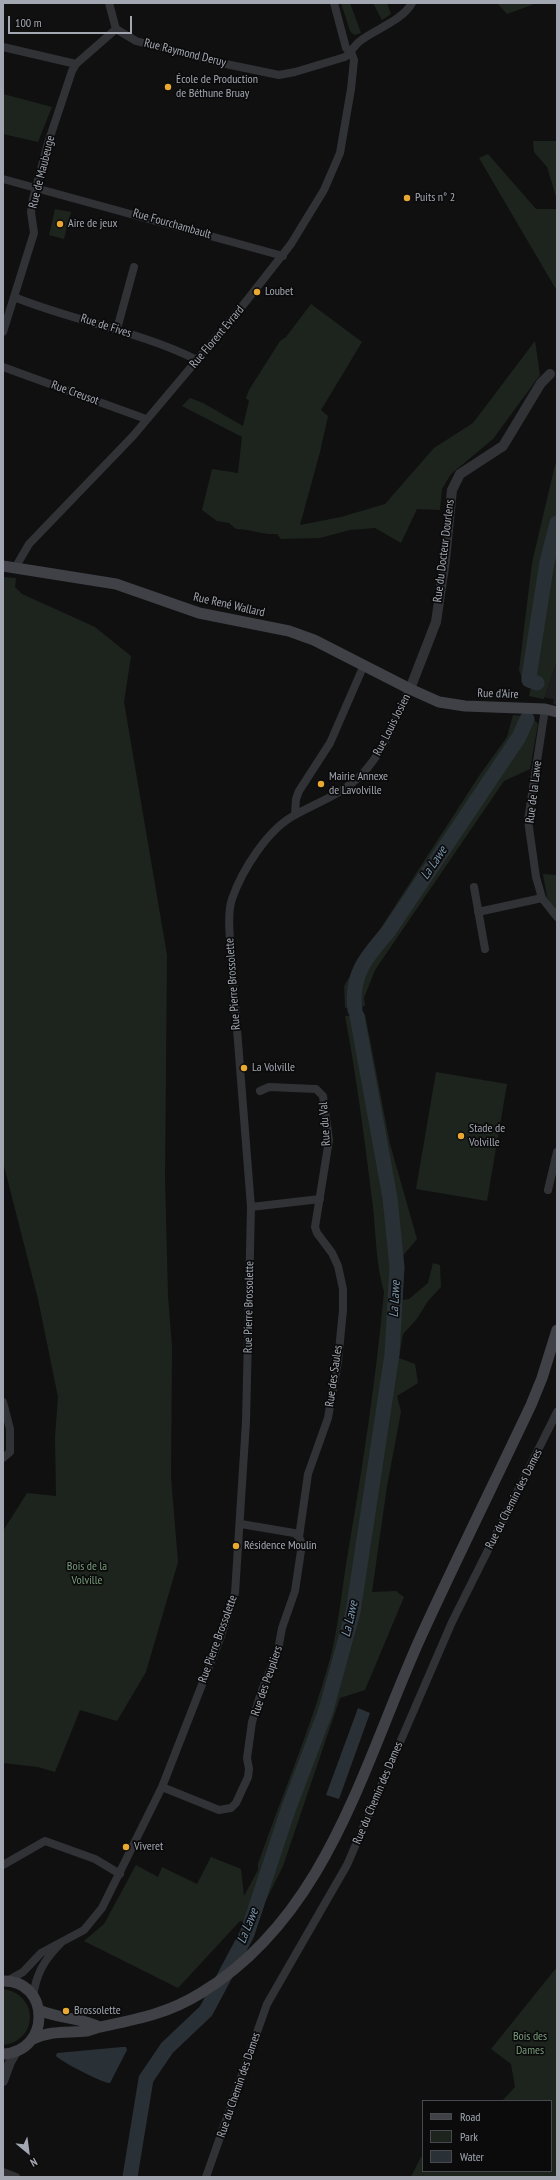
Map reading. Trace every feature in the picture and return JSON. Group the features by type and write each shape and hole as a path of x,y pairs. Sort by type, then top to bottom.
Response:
{"main road":[{"name":"Rue René Wallard","path":"3,566 116,584 199,613 289,631 314,640 410,689 439,702"},
{"name":"Rue d'Aire","path":"439,702 465,706 545,709 557,712"},
{"path":"3,2054 16,2052 33,2039 51,2032 89,2030 99,2027 118,2025 146,2018 177,2007 201,1994 232,1972 262,1945 306,1892 328,1854 347,1815 423,1633 542,1378 557,1330"},
{"path":"5,1981 19,1984 33,1996 39,2010 39,2025 33,2039"},
{"path":"39,2010 54,2016 91,2023 99,2027"}],"street":[{"path":"109,3 116,29"},
{"path":"333,3 346,48 351,52 359,42 403,13 412,3"},
{"name":"Rue Raymond Deruy","path":"116,29 136,41 220,63 279,75 303,70 345,57 351,52"},
{"name":"Rue de Maubeuge","path":"3,332 34,233 31,212 50,136 76,64 116,29"},
{"path":"3,47 76,64"},
{"name":"Rue Florent Evrard","path":"14,568 29,544 133,436 283,256 324,190 340,153 351,90 354,60 351,52"},
{"name":"Rue Fourchambault","path":"3,179 283,256"},
{"path":"117,329 134,267"},
{"name":"Rue de Fives","path":"14,297 117,329 181,352 197,360"},
{"name":"Rue Creusot","path":"3,367 146,419"},
{"name":"Rue du Docteur Dourlens","path":"410,689 436,622 445,560 452,490 460,474 503,446 541,383 550,374"},
{"path":"295,814 296,799 299,791 330,743 364,665"},
{"name":"Rue Louis Josien","path":"295,814 329,799 362,775 380,750 410,689"},
{"name":"Rue de la Lawe","path":"545,709 528,820 531,852 542,898 557,917"},
{"name":"Rue Pierre Brossolette","path":"5,1981 23,1972 41,1953 84,1930 94,1919 120,1874 162,1787 232,1605 238,1572 246,1422 251,1207 231,953 230,934 232,899 247,868 271,834 295,814"},
{"path":"474,887 485,949"},
{"path":"478,912 542,898"},
{"name":"Rue du Val","path":"260,1091 269,1086 316,1089 323,1096 329,1140 317,1218"},
{"path":"548,1190 557,1152"},
{"path":"251,1207 320,1199"},
{"name":"Rue des Saules","path":"299,1537 308,1474 328,1418 338,1360 342,1310 343,1289 338,1266 332,1253 317,1233 315,1227 317,1218"},
{"path":"3,1402 10,1429 10,1452 3,1458"},
{"name":"Rue du Chemin des Dames","path":"206,2177 267,2004 347,1865 452,1622 556,1418"},
{"path":"241,1524 294,1533 299,1537"},
{"name":"Rue des Peupliers","path":"162,1787 219,1810 225,1810 236,1803 249,1770 248,1758 252,1722 261,1693 278,1650 282,1628 295,1591 302,1544 299,1537"},
{"path":"3,1865 45,1841 95,1859 120,1874"},
{"name":"Rue Pierre Brossolette","path":"33,1996 36,1980 41,1967 62,1942"},
{"path":"3,2081 10,2062 16,2052"},
{"path":"3,2172 16,2177"}],"shaded area":[{"path":"557,661 557,705 553,704 554,699 546,698 545,696"}],"green space":[{"path":"341,3 350,3 361,33 354,35 350,31"},
{"path":"373,3 387,3 391,14 382,20"},
{"path":"497,3 537,3 507,14"},
{"path":"3,94 52,107 38,142 3,134"},
{"path":"533,141 557,141 557,200 547,167 534,152"},
{"path":"488,154 536,209 557,209 557,291 479,158"},
{"name":"Aire de jeux","path":"55,209 71,212 64,239 49,235"},
{"path":"311,304 362,342 321,410 328,416 320,452 300,525 341,517 385,504 434,448 473,423 535,341 540,375 493,439 451,474 442,489 440,510 417,509 401,543 375,528 350,530 320,538 281,539 277,534 266,534 236,529 229,523 217,521 202,510 212,469 238,473 242,437 182,406 190,398 203,403 243,426 249,401 246,398 249,390 280,341 286,337"},
{"path":"557,463 557,661 544,699 529,696 532,681 522,678 519,670 532,563 555,465"},
{"name":"Bois de la Volville","path":"3,577 16,578 15,587 22,594 95,627 131,656 124,702 167,955 165,1177 168,1296 172,1347 171,1477 178,1562 146,1672 117,1721 80,1710 55,1772 38,1767 3,1763 3,1531 27,1493 56,1496 55,1437 58,1397 38,1299 3,1162"},
{"path":"513,715 531,717 538,724 530,769 504,781 375,970 364,998 365,1006 345,1008 344,986 479,776 507,737"},
{"path":"543,874 557,875 557,913 547,897"},
{"path":"365,1014 390,1144 417,1239 400,1259 399,1288 403,1300 409,1299 428,1283 433,1263 440,1265 441,1287 428,1301 416,1320 403,1334 399,1358 415,1364 418,1383 397,1396 401,1412 387,1486 372,1592 396,1591 404,1597 365,1690 340,1698 283,1866 254,1924 240,1921 178,1988 84,1941 104,1924 136,1865 158,1877 162,1867 197,1884 211,1857 241,1869 244,1896 258,1870 258,1864 305,1736 330,1659 336,1632 369,1422 384,1292 378,1261 373,1207 345,1016"},
{"name":"Stade de Volville","path":"436,1072 507,1084 487,1201 416,1189"},
{"name":"Bois des Dames","path":"557,1967 557,2177 411,2177 421,2157 422,2172 552,2172 552,2100 503,2100 515,2087 511,2064 491,2049"},
{"path":"3,1989 15,1993 23,1999 28,2008 30,2017 28,2027 23,2035 15,2042 3,2045"}],"water":[{"path":"358,1708 370,1713 339,1799 326,1795"},
{"path":"126,2047 127,2050 110,2083 82,2072 56,2056 57,2053"}],"waterway":[{"name":"La Lawe","path":"537,683 529,680 529,677 547,562 557,523"},
{"name":"La Lawe","path":"355,1010 355,986 367,958 388,932 519,737 527,719"},
{"name":"La Lawe","path":"130,2177 146,2079 167,2048 206,2011 247,1934 288,1810 326,1710 353,1612 392,1354 397,1267 390,1198 357,1016"}],"place":[{"name":"École de Production de Béthune Bruay","path":"168,87"},
{"name":"Puits n° 2","path":"407,198"},
{"name":"Aire de jeux","path":"60,224"},
{"name":"Loubet","path":"257,292"},
{"name":"Mairie Annexe de Lavolville","path":"321,784"},
{"name":"La Volville","path":"244,1068"},
{"name":"Stade de Volville","path":"461,1136"},
{"name":"Résidence Moulin","path":"236,1546"},
{"name":"Viveret","path":"126,1847"},
{"name":"Brossolette","path":"66,2011"}]}
